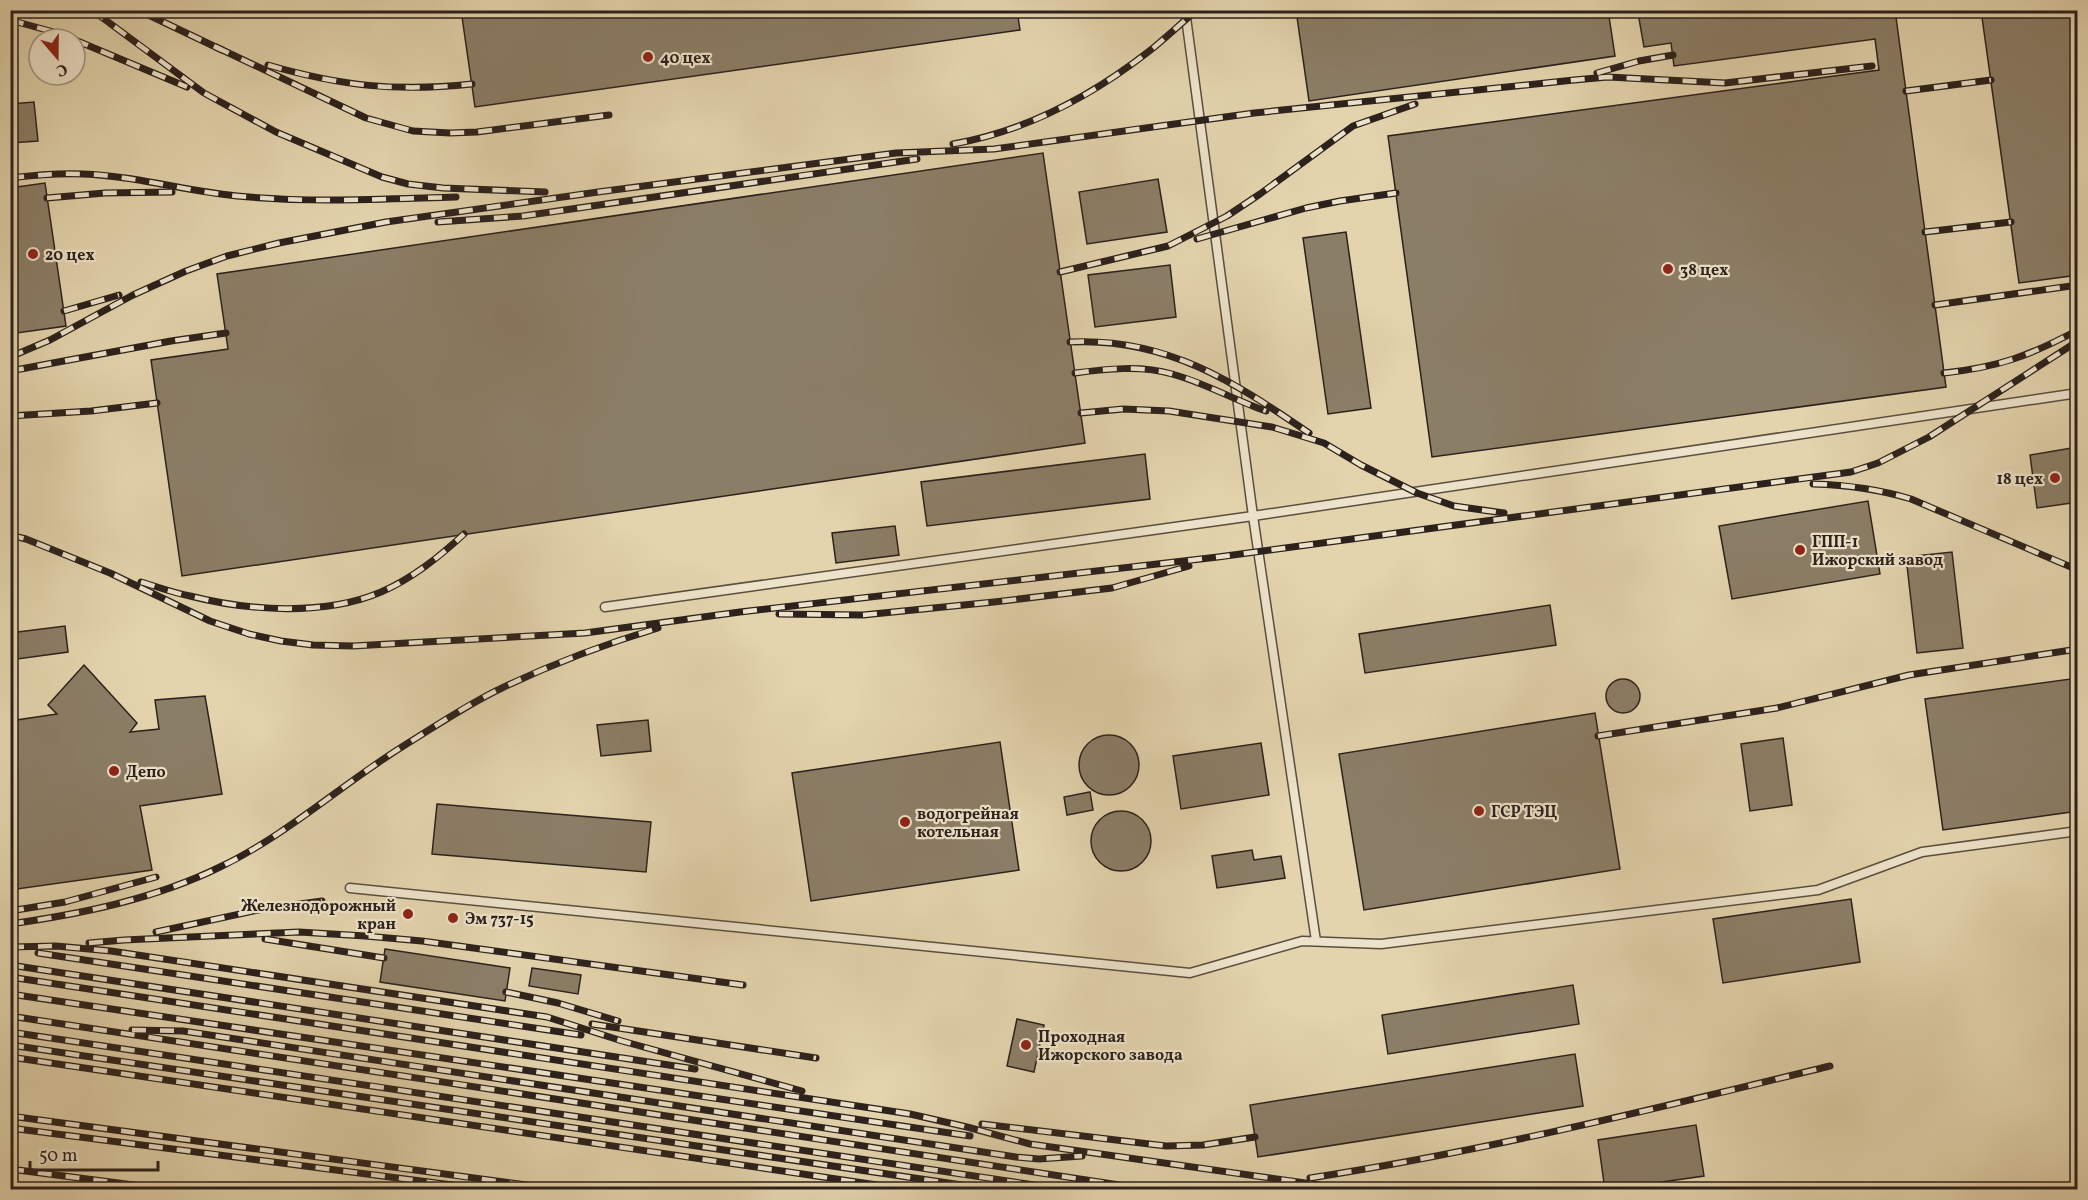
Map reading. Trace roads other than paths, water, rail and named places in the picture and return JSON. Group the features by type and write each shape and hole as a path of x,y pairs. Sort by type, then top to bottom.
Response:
{"lane":[{"path":"1185,10 1253,516 1316,942"},
{"path":"605,607 1253,516 2078,393"},
{"path":"350,888 1190,973 1302,941 1381,944 1818,890 1922,852 2078,831"}],"railway":[{"path":"92,10 204,93 276,132 382,177 408,184 443,188 545,192"},
{"path":"138,10 222,50"},
{"path":"953,144 980,138 1031,121 1080,97 1103,84 1148,52 1197,10"},
{"path":"10,20 35,27"},
{"path":"87,45 187,87"},
{"path":"216,47 366,118 413,131 477,132 609,115"},
{"path":"1597,73 1639,61 1673,55"},
{"path":"268,65 320,78 369,85 418,87 472,84"},
{"path":"10,357 50,340 133,295 186,271 227,256 279,243 386,222 896,153 994,149 1254,113 1608,77 1725,83 1872,66"},
{"path":"1906,91 1991,80"},
{"path":"1060,272 1168,246 1227,216 1353,126 1415,104"},
{"path":"438,222 523,216 917,159"},
{"path":"10,178 56,174 102,175 218,194 264,198 346,200 456,197"},
{"path":"47,198 105,193 172,192"},
{"path":"1197,239 1306,208 1396,193"},
{"path":"1925,232 2011,222"},
{"path":"1935,305 2078,285"},
{"path":"64,311 119,295"},
{"path":"1944,373 1998,364 2044,347 2078,330"},
{"path":"10,371 226,333"},
{"path":"10,535 26,539 110,573 210,621 249,634 281,641 353,646 585,633 740,612 1218,557 1851,472 1878,463 1929,437 2078,341"},
{"path":"1070,342 1105,342 1137,347 1197,366 1226,380 1309,433"},
{"path":"1075,373 1123,369 1160,371 1196,382 1266,411"},
{"path":"10,416 91,411 157,403"},
{"path":"1081,413 1123,409 1169,411 1272,427 1324,443 1361,465 1417,493 1454,506 1504,513"},
{"path":"1813,484 1862,488 1911,499 2078,570"},
{"path":"141,582 184,595 262,608 312,608 336,605 381,592 415,574 464,534"},
{"path":"779,614 863,615 994,602 1112,588 1189,566"},
{"path":"10,924 117,904 170,888 220,867 268,840 382,760 489,694 559,663 658,628"},
{"path":"1598,736 1777,708 1909,675 2078,649"},
{"path":"10,911 65,902 156,877"},
{"path":"156,932 263,909 322,901"},
{"path":"89,943 299,932 365,936 422,941 743,985"},
{"path":"265,939 384,958"},
{"path":"10,947 56,946 111,951 547,1017 622,1041 802,1091"},
{"path":"38,953 581,1035"},
{"path":"10,965 695,1069"},
{"path":"10,977 910,1114 1030,1144 1355,1190"},
{"path":"506,992 558,1003 618,1021"},
{"path":"10,994 970,1136"},
{"path":"10,1016 1152,1190"},
{"path":"592,1024 816,1058"},
{"path":"132,1030 183,1031 1016,1157 1039,1159 1082,1156"},
{"path":"10,1032 1068,1190"},
{"path":"10,1045 996,1190"},
{"path":"10,1057 911,1190"},
{"path":"1310,1178 1507,1142 1830,1066"},
{"path":"10,1116 564,1190"},
{"path":"982,1124 1166,1146 1203,1145 1255,1137"},
{"path":"10,1128 491,1190"},
{"path":"10,1169 172,1190"},
{"path":"1348,1187 1390,1190"},
{"path":"2057,1190 2078,1187"}],"place":[{"name":"40 цех","path":"648,57"},
{"name":"20 цех","path":"33,254"},
{"name":"38 цех","path":"1668,269"},
{"name":"18 цех","path":"2055,478"},
{"name":"ГПП-1 Ижорский завод","path":"1800,550"},
{"name":"Депо","path":"114,771"},
{"name":"ГСР ТЭЦ","path":"1479,811"},
{"name":"водогрейная котельная","path":"905,822"},
{"name":"Железнодорожный кран","path":"408,914"},
{"name":"Эм 737-15","path":"453,918"},
{"name":"Проходная Ижорского завода","path":"1026,1045"}]}
